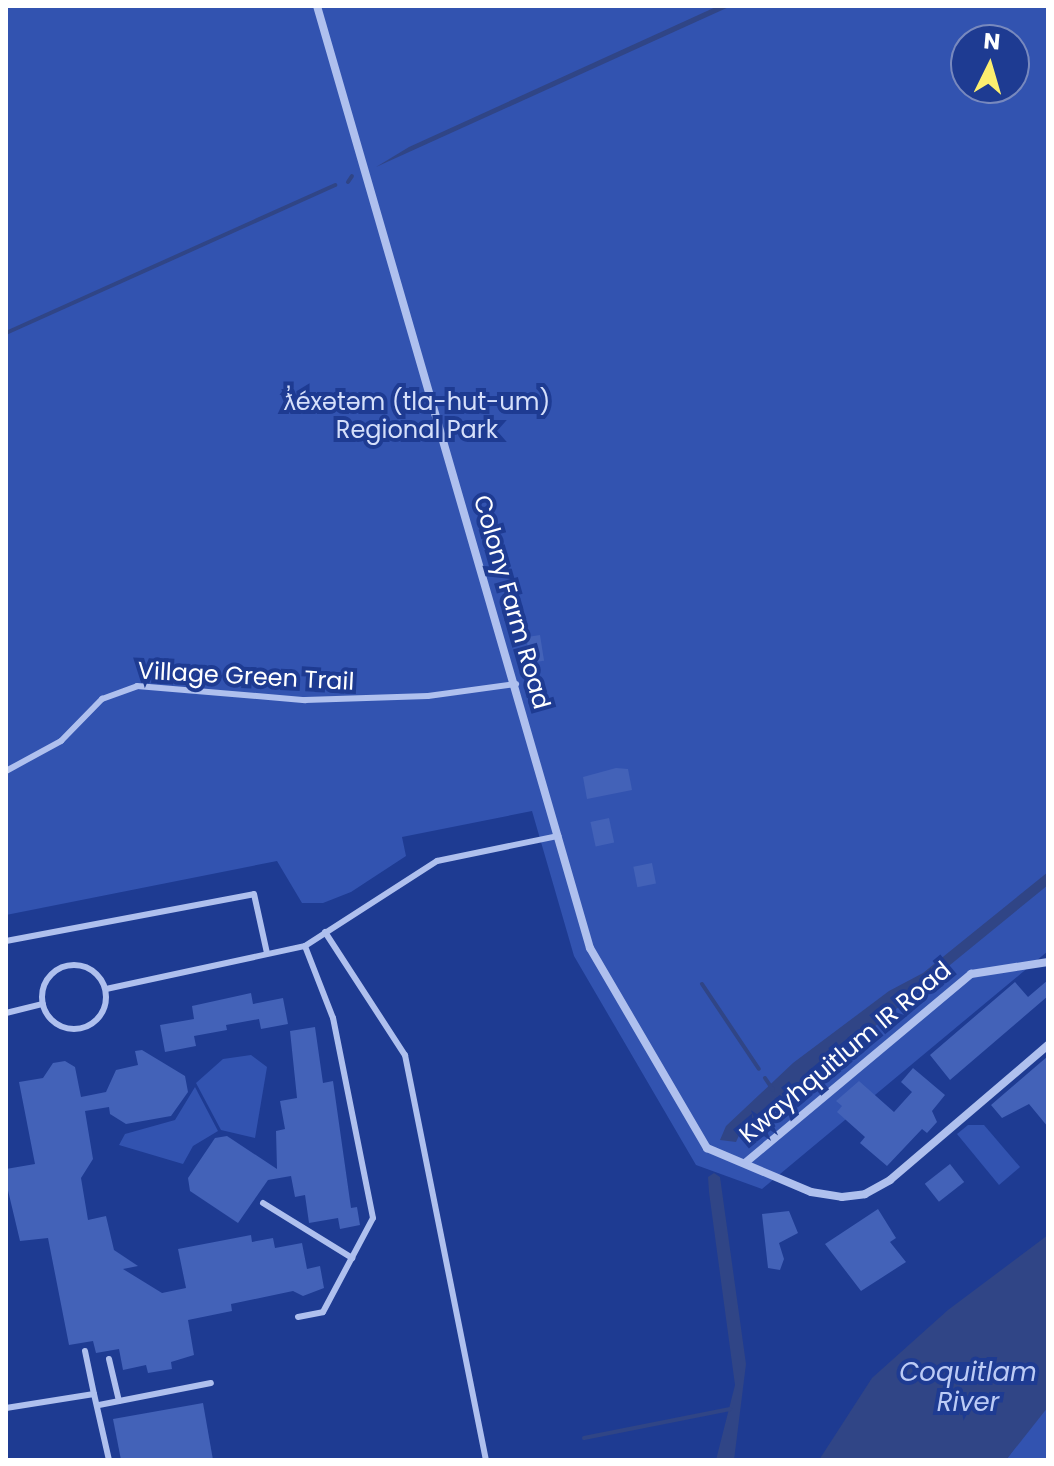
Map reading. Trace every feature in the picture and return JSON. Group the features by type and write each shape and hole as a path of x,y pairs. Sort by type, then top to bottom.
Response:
{"street":[{"name":"Colony Farm Road","path":"317,6 516,684 590,948 707,1148 745,1163"},
{"name":"Kwayhquitlum IR Road","path":"1048,962 971,974 745,1163 826,1196 868,1193 895,1176 1048,1045"}],"lane":[{"name":"Village Green Trail","path":"6,771 68,736 102,699 137,686 243,698 345,700 516,684"},
{"path":"106,989 305,946 437,861 558,836"},
{"path":"6,941 254,894 267,953"},
{"path":"325,932 405,1055 486,1460"},
{"path":"298,1317 323,1312 373,1218 333,1018 305,946"},
{"path":"64,966 90,968 106,989 102,1015 80,1029 58,1026 43,1004 50,975 64,966"},
{"path":"6,1013 43,1004"},
{"path":"263,1203 352,1258"},
{"path":"85,1351 109,1460"},
{"path":"109,1359 119,1401"},
{"path":"99,1405 211,1383"},
{"path":"6,1408 94,1394"}],"green space":[{"name":"ƛ̓éxətəm (tla-hut-um) Regional Park","path":"6,6 1048,6 1048,951 762,1189 696,1165 574,956 532,811 402,837 406,856 351,892 323,903 302,903 277,861 6,915"},
{"path":"251,1055 267,1067 255,1138 221,1130 196,1083 223,1059"},
{"path":"195,1087 218,1131 193,1146 183,1164 119,1145 125,1134 175,1120"},
{"path":"968,1125 984,1125 1020,1167 999,1185 957,1134"},
{"path":"1048,1407 1048,1460 1006,1460 1038,1416"}],"water":[{"path":"718,6 731,6 376,167 409,147"},
{"path":"1048,872 1048,885 803,1085 763,1111 742,1129 736,1142 720,1140 726,1126 793,1063 889,991 923,973"},
{"path":"714,1173 720,1177 746,1364 734,1460 716,1460 735,1385 709,1192 708,1177"},
{"name":"Coquitlam River","path":"1048,1235 1048,1407 1006,1460 819,1460 872,1378 948,1310"}],"building":[{"path":"540,635 544,661 530,663 526,637"},
{"path":"616,768 628,769 632,790 587,799 583,777"},
{"path":"609,818 614,842 596,846 590,822"},
{"path":"652,863 656,884 637,887 633,867"},
{"path":"1048,980 1048,996 950,1080 930,1055 1015,982 1028,997"},
{"path":"251,993 253,1004 283,998 288,1024 261,1029 259,1019 226,1025 227,1030 194,1036 196,1046 165,1052 160,1025 194,1019 192,1006"},
{"path":"315,1027 323,1083 333,1081 351,1208 357,1207 360,1225 340,1229 338,1218 309,1223 305,1195 295,1197 291,1176 268,1180 238,1223 190,1191 188,1178 215,1138 227,1136 277,1169 276,1131 285,1129 280,1101 297,1098 290,1031"},
{"path":"142,1050 185,1076 188,1092 171,1116 126,1124 110,1114 109,1107 85,1111 93,1159 81,1178 88,1220 106,1216 114,1250 138,1266 123,1269 162,1293 186,1288 178,1249 251,1235 252,1242 273,1238 275,1248 302,1243 307,1269 320,1266 324,1288 303,1296 293,1291 231,1304 232,1311 188,1320 194,1355 171,1362 172,1369 148,1373 146,1365 123,1370 119,1349 96,1353 93,1341 69,1345 48,1238 20,1241 6,1182 6,1169 35,1164 19,1082 43,1078 53,1063 65,1061 75,1067 81,1097 106,1092 116,1070 138,1065 135,1051"},
{"path":"1048,1056 1048,1127 1029,1104 1002,1118 991,1105"},
{"path":"913,1068 945,1095 932,1111 937,1122 927,1133 922,1129 887,1166 860,1143 865,1137 837,1112 842,1106 836,1101 859,1081 894,1112 912,1092 901,1082"},
{"path":"950,1164 964,1182 939,1202 925,1184"},
{"path":"878,1209 896,1238 890,1242 906,1262 861,1291 825,1244"},
{"path":"789,1211 798,1233 779,1243 784,1259 780,1270 768,1268 762,1214"},
{"path":"203,1403 213,1460 121,1460 113,1419"}],"waterway":[{"path":"348,182 352,176"},
{"path":"6,333 335,185"},
{"path":"702,984 759,1069"},
{"path":"765,1078 773,1090"},
{"path":"584,1438 730,1409"}]}
